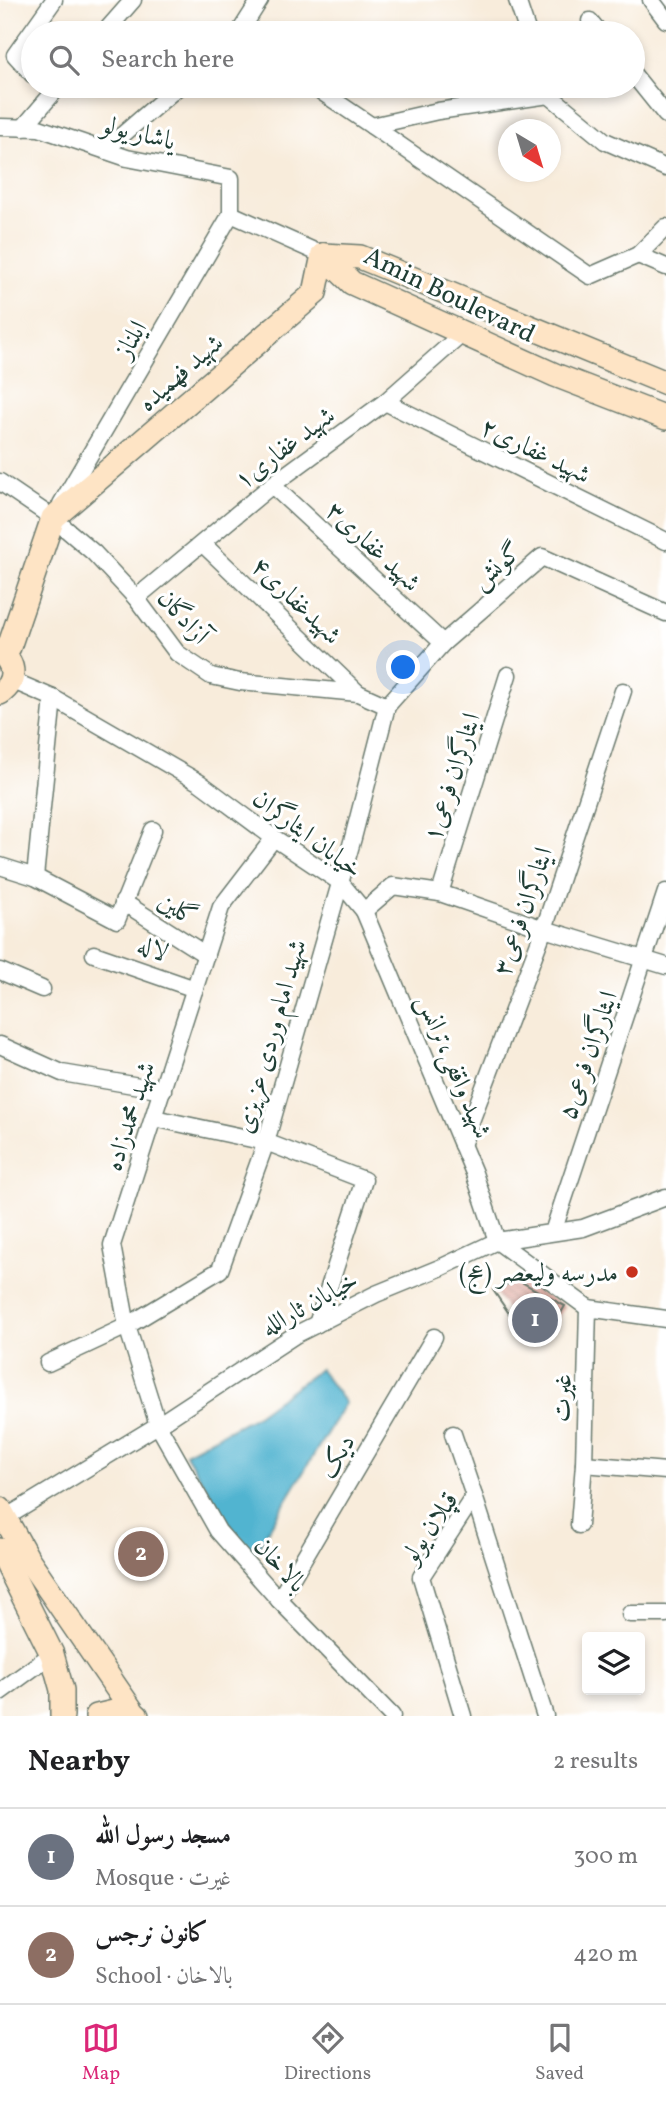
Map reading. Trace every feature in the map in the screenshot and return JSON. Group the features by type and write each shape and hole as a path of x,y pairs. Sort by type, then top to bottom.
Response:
{"main road":[{"name":"Amin Boulevard","path":"323,255 352,283 555,375 666,418"},
{"name":"Amin Boulevard","path":"323,255 360,257 666,383"},
{"name":"شهید فهمیده","path":"53,518 315,293 323,255"},
{"path":"6,687 13,671 11,664 0,652 9,647 53,518"},
{"path":"3,1514 28,1559 136,1715"},
{"path":"0,1550 52,1654 62,1690 62,1716"},
{"path":"97,1716 114,1712 136,1715"}],"street":[{"path":"39,21 54,0"},
{"path":"115,21 133,0"},
{"path":"247,21 260,0"},
{"path":"517,0 524,21"},
{"path":"651,0 666,20"},
{"path":"21,47 15,55 21,62"},
{"path":"645,89 666,115"},
{"path":"23,128 45,98"},
{"path":"105,150 165,98"},
{"path":"331,98 590,276 638,255 666,227"},
{"path":"372,126 505,98"},
{"path":"556,98 605,141 666,167"},
{"name":"یاشار یولو","path":"0,127 39,128 127,158 231,178 231,214"},
{"path":"231,214 323,255"},
{"name":"ایلناز","path":"53,518 231,214"},
{"path":"638,255 666,267"},
{"name":"شهید غفاری۱","path":"136,598 272,485 385,402 462,334"},
{"name":"شهید غفاری۲","path":"385,402 666,541"},
{"path":"0,482 53,518"},
{"name":"شهید غفاری۳","path":"272,485 443,643"},
{"name":"آزادگان","path":"53,518 94,553 136,598 177,653 211,676 240,682 358,693 387,706"},
{"name":"شهیدغفاری۴","path":"202,544 358,693"},
{"name":"گونش","path":"387,706 443,643 542,557 666,613"},
{"name":"ایثارگران فرعی۱","path":"440,893 509,675"},
{"name":"خیابان ایثارگران","path":"6,687 53,698 200,783 274,838 340,882 364,911 393,886 440,893 544,929 666,966"},
{"name":"ایثارگران فرعی۳","path":"462,1145 544,929 623,691"},
{"path":"35,877 53,698"},
{"name":"شهید امام وردی عزیزی","path":"48,1363 127,1326 220,1270 266,1142 353,838 387,706"},
{"path":"0,866 35,877 117,920 153,830"},
{"name":"شهید محمدزاده","path":"158,1425 127,1326 112,1245 221,907 274,838"},
{"name":"ایثارگران فرعی۵","path":"553,1233 666,892"},
{"name":"گلین","path":"124,902 206,955"},
{"name":"شهید واقفی،ترانس","path":"364,911 462,1145 497,1241"},
{"name":"لاله","path":"94,954 195,989"},
{"path":"0,971 42,989"},
{"path":"0,1045 62,1073 163,1090"},
{"path":"154,1118 266,1142 364,1180 317,1324"},
{"name":"خیابان ثارالله","path":"3,1514 158,1425 295,1335 376,1294 497,1241 583,1228 666,1197"},
{"path":"497,1241 588,1308 666,1319"},
{"name":"غیرت","path":"579,1525 584,1464 588,1308"},
{"name":"دیک","path":"279,1600 434,1337"},
{"name":"بالاخان","path":"158,1425 218,1531 279,1600 392,1716"},
{"path":"453,1434 474,1496"},
{"path":"584,1464 666,1471"},
{"name":"قپلان یولو","path":"463,1716 421,1577 474,1496"},
{"name":"قپلان یولو","path":"474,1496 545,1716"},
{"path":"630,1614 666,1614"},
{"path":"0,1692 52,1654"}],"water":[{"path":"320,1369 345,1403 251,1559 185,1453 254,1417"}],"building":[{"path":"518,1280 565,1306 548,1336 523,1334 493,1290"}],"place":[{"name":"مدرسه ولیعصر (عج)","path":"632,1272"},
{"name":"مسجد رسول الله","path":"535,1320"},
{"name":"کانون نرجس","path":"141,1554"}]}
